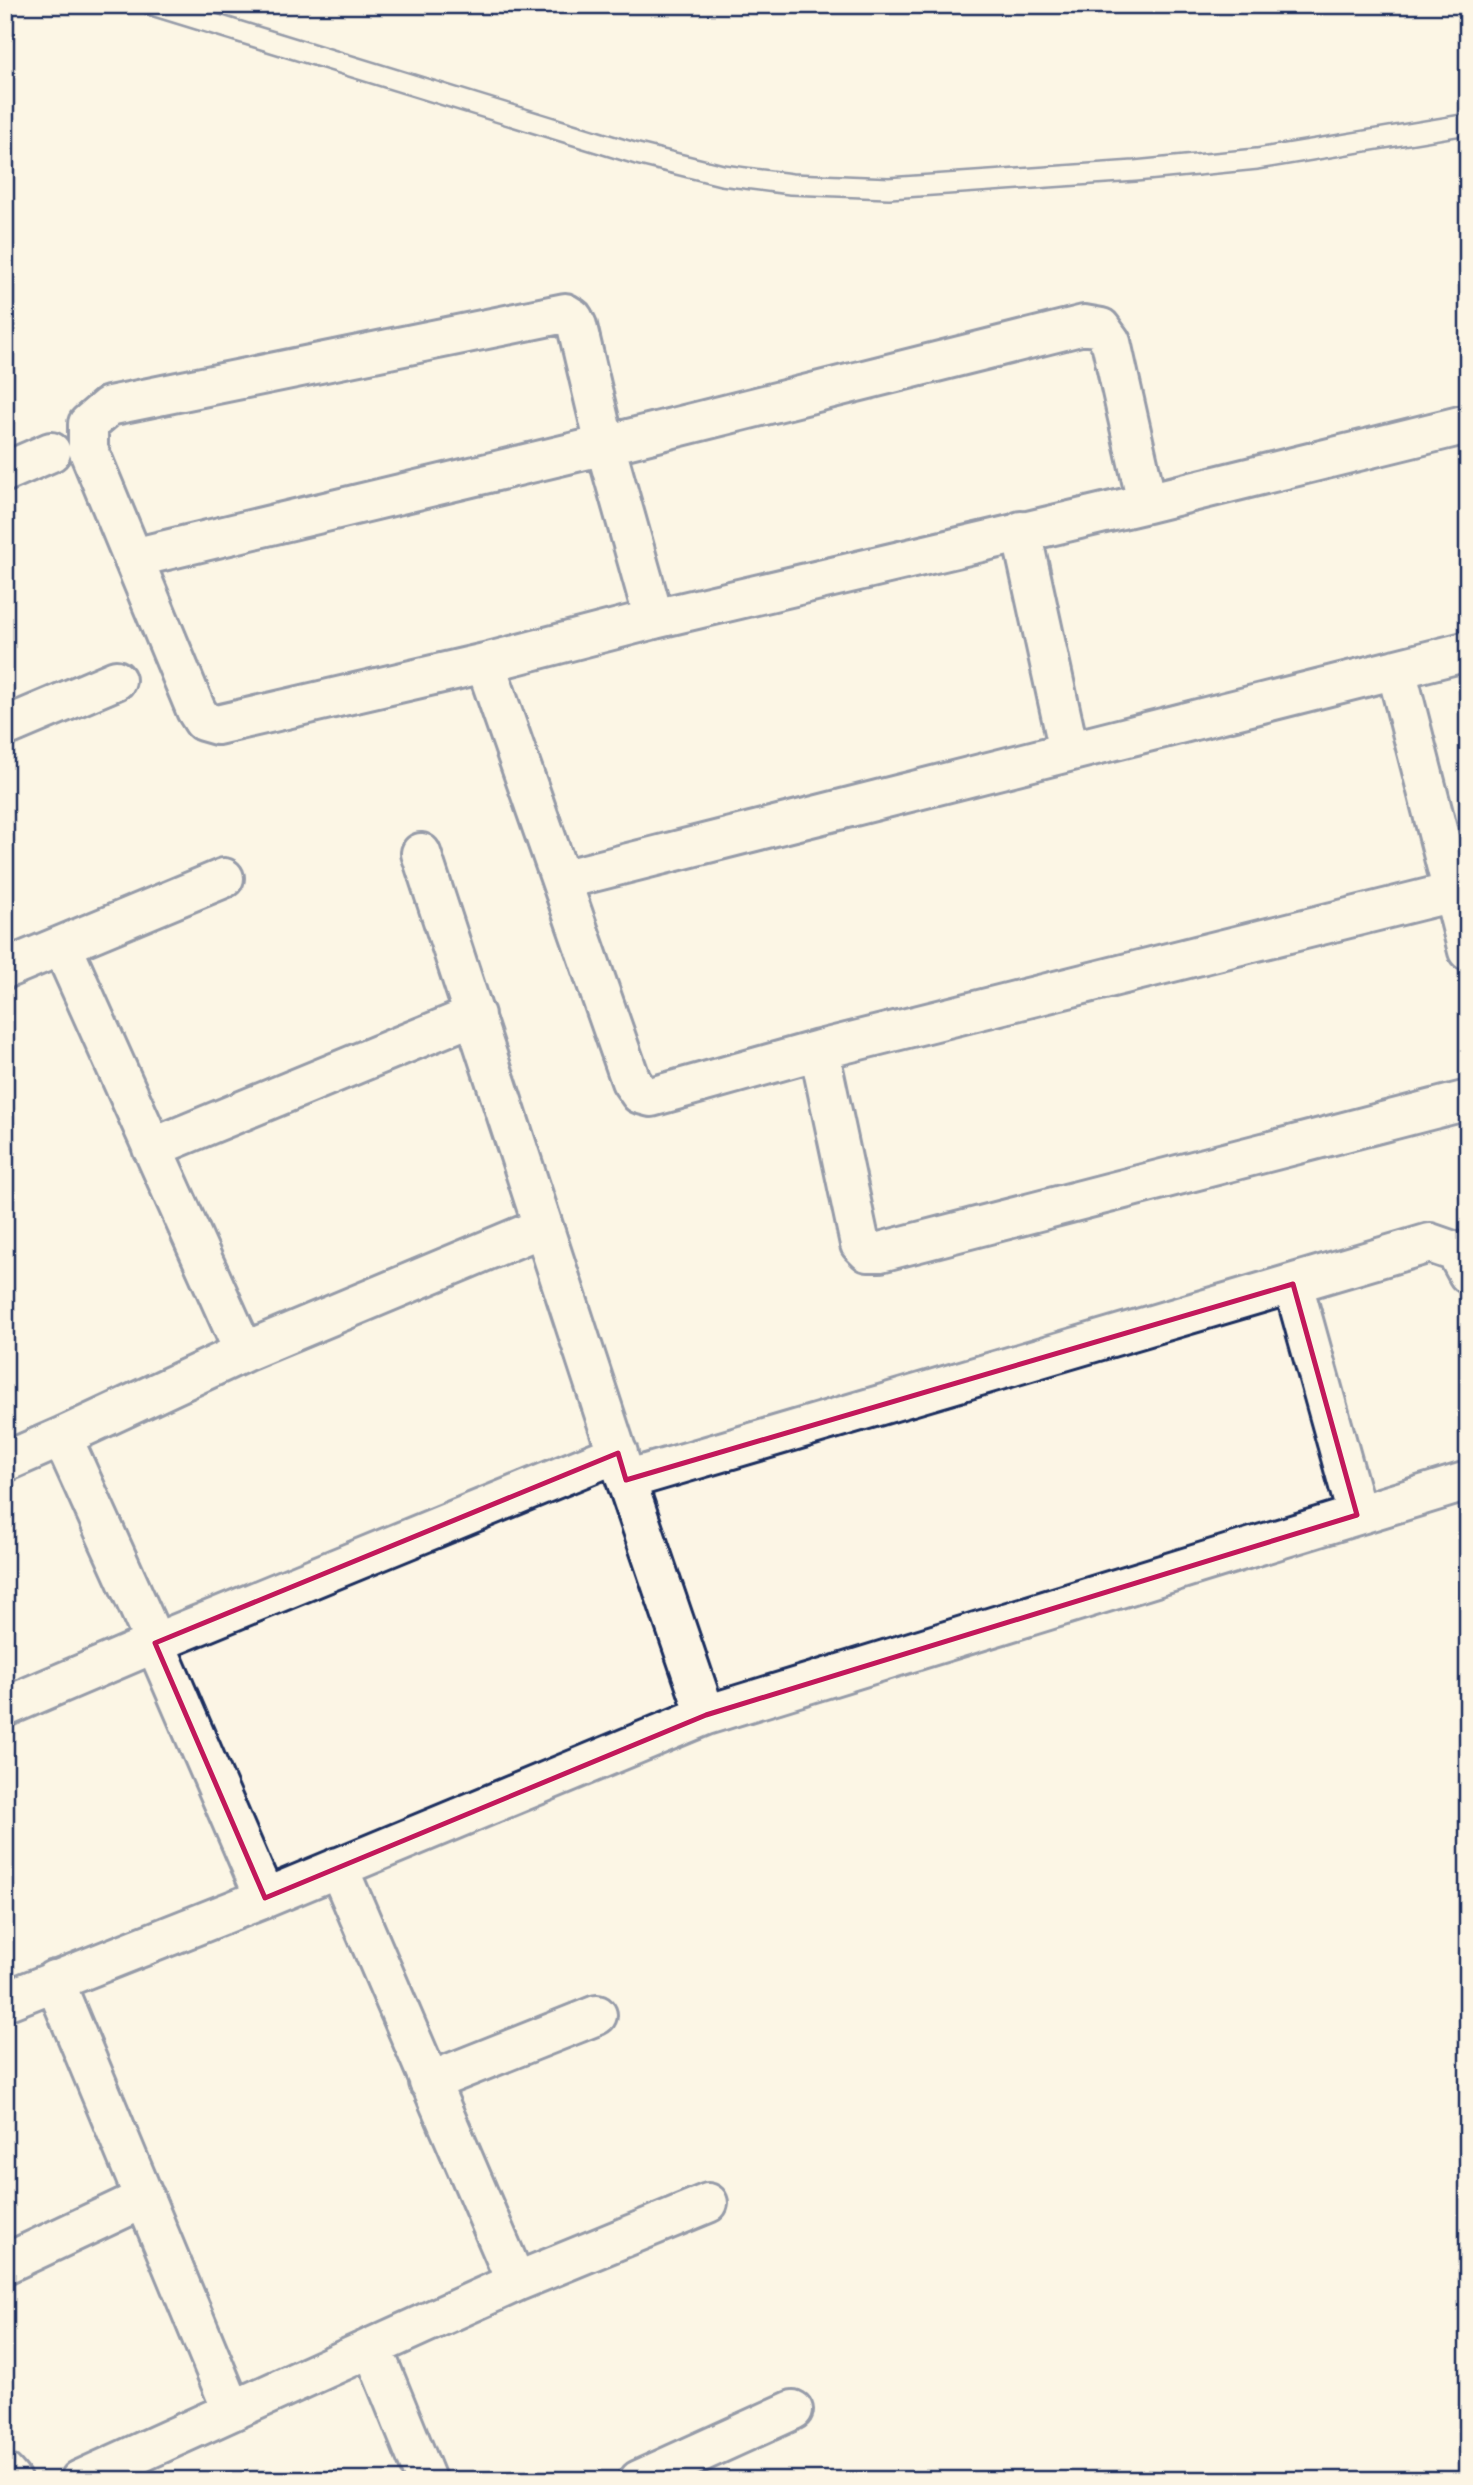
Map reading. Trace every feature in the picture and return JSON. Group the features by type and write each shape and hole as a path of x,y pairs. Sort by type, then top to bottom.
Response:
{"street":[{"path":"654,619 606,445 578,326 573,318 565,313 109,406 89,424 88,449 196,710 203,721 217,725 485,663 654,619 1468,424"},
{"path":"133,558 606,445 1084,325 1101,328 1111,342 1146,503"},
{"path":"5,472 51,452"},
{"path":"1021,531 1069,751"},
{"path":"561,880 1468,651"},
{"path":"485,663 631,1081 640,1094 651,1097 819,1049 1453,891"},
{"path":"1396,669 1468,951"},
{"path":"5,727 116,680"},
{"path":"421,853 706,1715"},
{"path":"5,969 224,878"},
{"path":"62,946 244,1352"},
{"path":"152,1148 475,1015"},
{"path":"819,1049 860,1244 868,1252 880,1252 1468,1100"},
{"path":"5,1462 244,1352 544,1227"},
{"path":"5,1707 155,1643 622,1466 1293,1284 1430,1243 1456,1252 1468,1274"},
{"path":"1293,1284 1357,1515"},
{"path":"62,1437 265,1898"},
{"path":"5,2001 265,1898 706,1715 1468,1481"},
{"path":"338,1867 516,2282"},
{"path":"54,1980 232,2410"},
{"path":"429,2082 597,2015"},
{"path":"5,2264 145,2198"},
{"path":"80,2480 516,2282 708,2203"},
{"path":"372,2347 426,2480"},
{"path":"639,2480 793,2410"},
{"path":"5,2473 11,2480"}],"lane":[{"path":"152,5 637,154 722,175 791,184 889,188 1135,171 1257,159 1468,124"}],"highlighted area":[{"path":"1293,1284 1357,1515 706,1715 265,1898 155,1643 618,1453 626,1480"}]}
